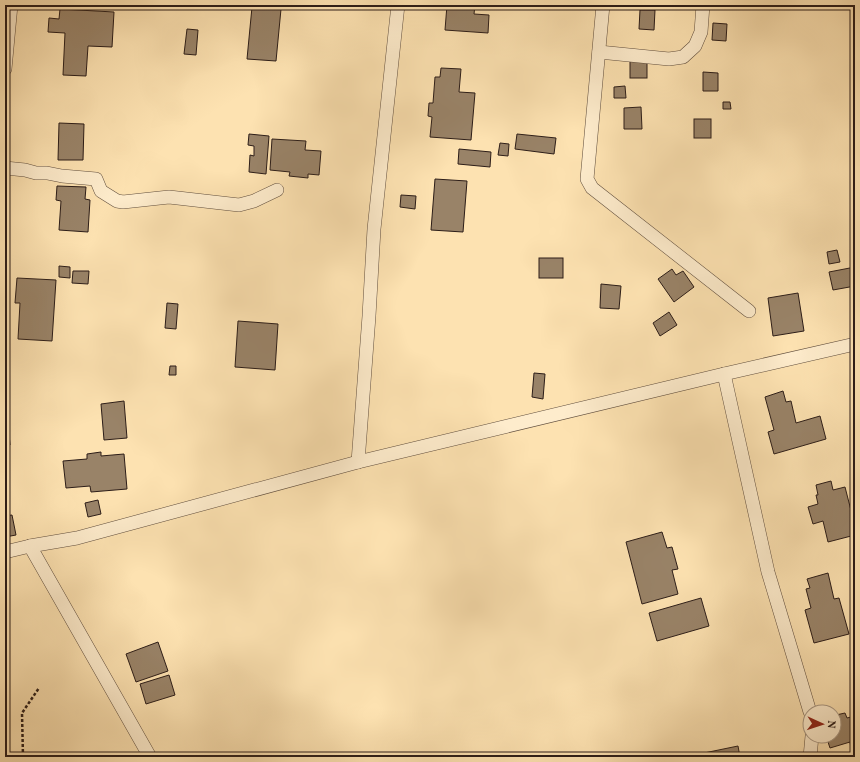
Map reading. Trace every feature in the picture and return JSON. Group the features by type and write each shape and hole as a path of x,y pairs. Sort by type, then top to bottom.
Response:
{"street":[{"path":"5,69 11,5"},
{"path":"358,462 374,229 398,5"},
{"path":"603,5 587,179 592,188 749,311"},
{"path":"599,52 669,59 683,57 695,46 700,32 703,5"},
{"path":"5,168 25,170 36,173 96,179 101,191 117,201 123,202 169,197 239,205 254,201 277,190"},
{"path":"5,552 77,538 358,462 855,344"},
{"path":"724,374 768,572 808,704"},
{"path":"30,546 150,757"},
{"path":"810,757 811,744"}],"path":[{"path":"23,757 22,713 39,688"}],"building":[{"path":"447,5 475,5 474,14 489,15 488,33 445,30"},
{"path":"252,7 281,9 276,61 247,59"},
{"path":"60,9 114,12 112,47 88,46 86,76 63,75 65,33 48,32 49,18 59,19"},
{"path":"640,10 655,10 654,30 639,29"},
{"path":"713,23 727,24 726,41 712,40"},
{"path":"187,29 198,30 196,55 184,54"},
{"path":"630,58 647,58 647,78 630,78"},
{"path":"441,68 461,69 459,92 475,93 471,140 430,137 432,117 428,116 429,103 433,103 435,77 440,77"},
{"path":"703,72 718,73 718,91 703,91"},
{"path":"625,86 626,98 614,98 614,87"},
{"path":"723,102 730,102 731,109 723,109"},
{"path":"641,107 642,129 624,129 624,108"},
{"path":"694,119 711,119 711,138 694,138"},
{"path":"59,123 84,124 83,160 58,160"},
{"path":"249,134 269,136 266,174 249,172 250,155 254,156 254,146 248,145"},
{"path":"517,134 556,138 554,154 515,149"},
{"path":"272,139 306,141 305,150 321,151 319,175 308,174 308,178 289,176 290,172 270,170"},
{"path":"500,143 509,144 508,156 498,155"},
{"path":"459,149 491,152 490,167 458,164"},
{"path":"435,179 467,181 463,232 431,230"},
{"path":"57,186 86,187 85,199 90,200 88,232 59,230 61,201 56,200"},
{"path":"401,195 416,196 415,209 400,207"},
{"path":"837,250 840,262 829,264 827,252"},
{"path":"539,258 563,258 563,278 539,278"},
{"path":"59,266 70,267 70,278 59,277"},
{"path":"855,267 855,286 833,290 829,272"},
{"path":"672,269 676,275 683,271 694,287 674,302 658,279"},
{"path":"73,271 89,271 88,284 72,283"},
{"path":"17,278 56,280 52,341 18,339 20,303 15,303"},
{"path":"601,284 621,286 619,309 600,308"},
{"path":"798,293 804,331 773,336 768,298"},
{"path":"167,303 178,304 176,329 165,328"},
{"path":"669,312 677,325 660,336 653,323"},
{"path":"238,321 278,324 275,370 235,367"},
{"path":"170,366 176,366 176,375 169,375"},
{"path":"534,373 545,374 543,399 532,397"},
{"path":"783,391 786,402 791,401 796,423 820,416 826,439 774,454 768,432 774,430 765,397"},
{"path":"124,401 127,438 104,440 101,404"},
{"path":"5,411 7,411 10,445 5,445"},
{"path":"101,452 101,456 124,454 127,489 91,492 90,486 66,488 63,461 87,459 87,454"},
{"path":"831,481 833,490 845,487 855,526 855,535 828,542 823,521 813,524 808,507 818,504 816,485"},
{"path":"98,500 101,514 88,517 85,503"},
{"path":"12,515 16,535 5,537 5,516"},
{"path":"662,532 667,548 672,547 678,569 672,570 678,594 642,604 626,542"},
{"path":"828,573 834,599 839,598 849,634 814,643 805,610 811,608 806,589 810,588 807,579"},
{"path":"701,598 709,626 657,641 649,613"},
{"path":"158,642 168,671 136,682 126,654"},
{"path":"169,675 175,695 146,704 140,684"},
{"path":"845,713 847,718 855,716 855,747 851,748 850,742 830,748 829,744 842,744 842,714"},
{"path":"738,746 740,757 705,757 704,753"}]}
